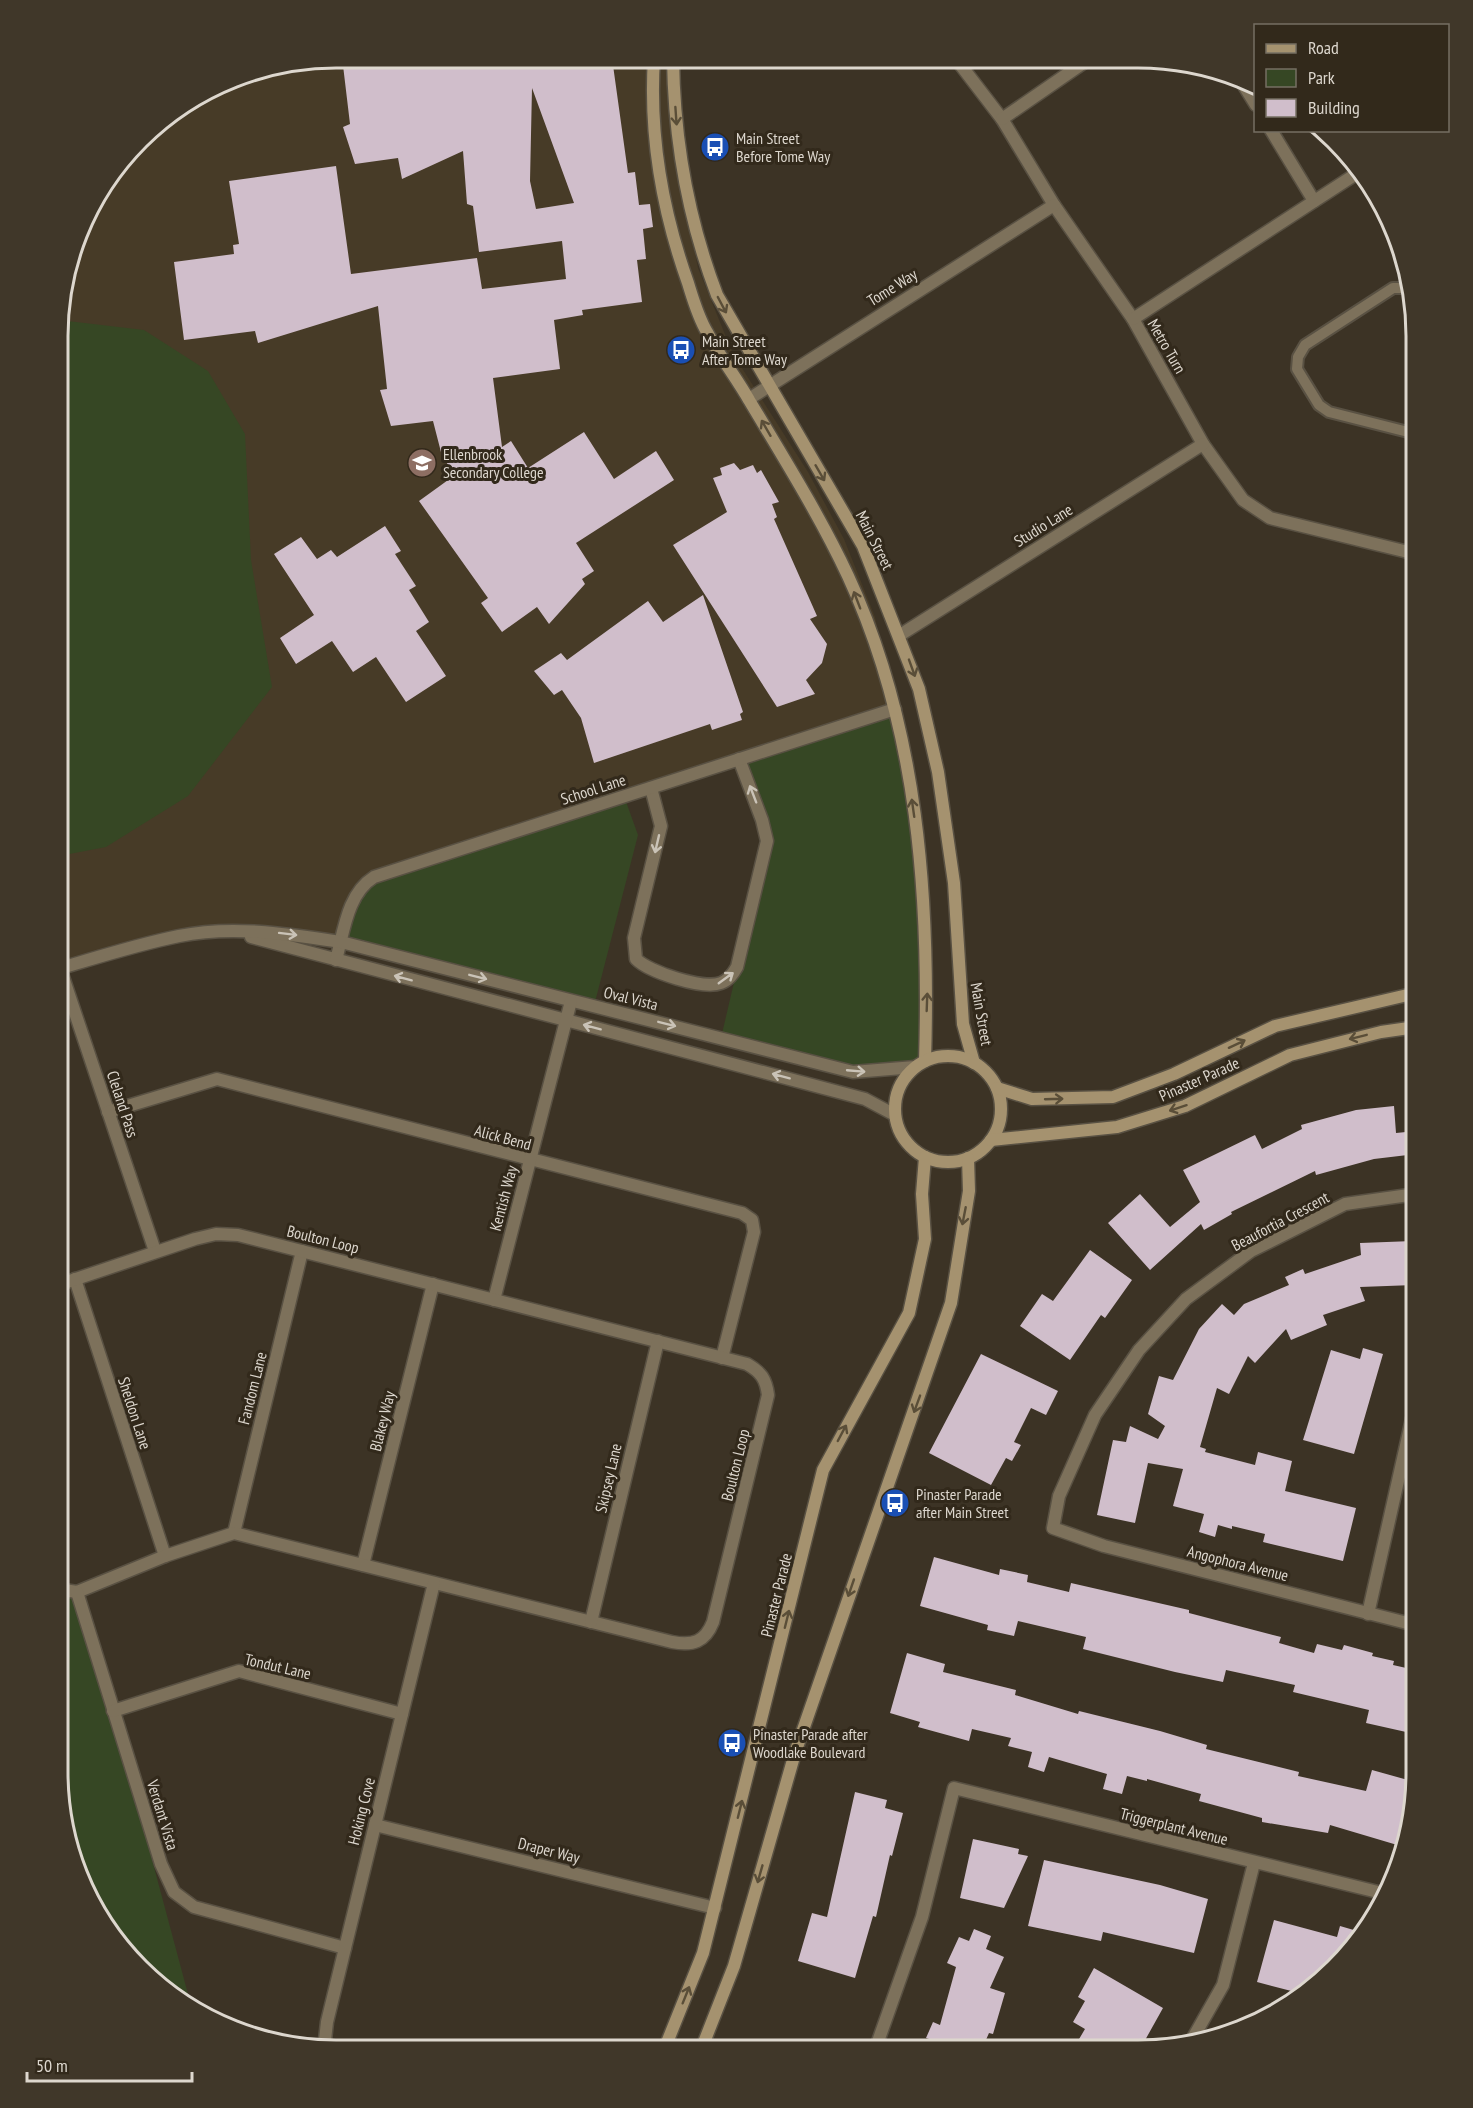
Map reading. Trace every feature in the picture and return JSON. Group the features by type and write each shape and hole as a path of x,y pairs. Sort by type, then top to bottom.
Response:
{"main road":[{"path":"654,68 653,114 660,180 669,226 706,332 748,399 849,577 895,709 907,766 923,877 928,980 920,1064"},
{"name":"Main Street","path":"674,68 679,151 703,259 717,295 863,546 920,689 938,772 954,883 963,1024 974,1063"},
{"name":"Pinaster Parade","path":"997,1088 1032,1099 1113,1097 1174,1074 1275,1026 1406,995"},
{"name":"Pinaster Parade","path":"991,1140 1117,1127 1185,1106 1290,1055 1381,1032 1406,1028"},
{"path":"941,1056 958,1057 974,1063 987,1074 997,1088 1001,1106 999,1124 991,1140 968,1158 939,1161 925,1157 910,1146 900,1132 895,1115 899,1088 920,1064 941,1056"},
{"name":"Pinaster Parade","path":"668,2040 703,1953 823,1470 909,1313 925,1239 922,1194 925,1157"},
{"path":"705,2040 734,1966 795,1753 951,1303 969,1191 968,1158"}],"street":[{"name":"Metro Turn","path":"963,68 1002,119 1054,205 1132,319 1203,444 1243,500 1270,518 1406,552"},
{"path":"1002,119 1076,68"},
{"path":"1272,132 1314,201"},
{"path":"1132,319 1353,176"},
{"name":"Tome Way","path":"748,399 1054,205"},
{"name":"Studio Lane","path":"900,635 1203,444"},
{"name":"School Lane","path":"341,942 353,897 362,885 374,877 895,709"},
{"path":"651,788 661,826 634,938 636,958 654,972 710,986 721,983 730,978 737,967 767,841 762,820 739,759"},
{"name":"Oval Vista","path":"68,966 181,935 229,932 283,933 341,942 853,1072 920,1064"},
{"name":"Oval Vista","path":"229,932 865,1098 895,1115"},
{"path":"336,960 341,942"},
{"name":"Cleland Pass","path":"68,994 155,1251"},
{"name":"Kentish Way","path":"494,1300 572,1000"},
{"name":"Alick Bend","path":"108,1112 217,1079 742,1214 752,1220 754,1232 722,1358"},
{"name":"Beaufortia Crescent","path":"1053,1528 1059,1496 1095,1415 1139,1350 1186,1299 1251,1251 1346,1204 1406,1195"},
{"name":"Boulton Loop","path":"68,1281 155,1251 216,1234 238,1235 747,1364 760,1371 766,1383 768,1395 713,1622 708,1635 698,1642 685,1644 591,1622 234,1533"},
{"name":"Fandom Lane","path":"234,1533 302,1251"},
{"name":"Sheldon Lane","path":"75,1279 165,1556"},
{"name":"Blakey Way","path":"363,1565 433,1284"},
{"name":"Skipsey Lane","path":"591,1622 658,1341"},
{"path":"1368,1614 1406,1445"},
{"name":"Angophora Avenue","path":"1053,1528 1104,1546 1406,1622"},
{"path":"68,1591 77,1592 165,1556 234,1533"},
{"name":"Hoking Cove","path":"325,2040 327,2022 434,1582"},
{"name":"Verdant Vista","path":"77,1592 161,1864 174,1892 194,1907 345,1948"},
{"name":"Tondut Lane","path":"113,1712 239,1671 402,1714"},
{"name":"Triggerplant Avenue","path":"879,2040 922,1917 954,1788 1377,1892"},
{"name":"Draper Way","path":"375,1825 715,1908"},
{"path":"1196,2034 1224,1985 1254,1863"}],"lane":[{"path":"1401,288 1393,288 1305,345 1298,357 1297,369 1311,395 1329,412 1406,431"}],"shaded area":[{"name":"Ellenbrook Secondary College","path":"318,68 671,68 676,157 698,268 733,354 808,472 844,539 875,617 895,709 374,877 341,942 283,933 181,935 68,966 68,318 73,283 82,249 103,201 123,172 146,146 186,113 233,88 283,73"}],"green space":[{"path":"68,321 144,330 208,371 245,434 251,560 272,687 188,796 106,847 68,854"},
{"path":"895,709 923,877 925,1061 915,1067 853,1072 721,1038 767,841 739,759"},
{"path":"624,796 638,835 594,1006 341,942 362,885"},
{"path":"68,1591 77,1592 109,1699 189,1997 146,1962 123,1936 103,1907 82,1859 73,1825 68,1790"}],"building":[{"path":"343,68 613,68 628,173 635,172 639,205 650,204 653,227 643,229 646,259 637,260 642,302 582,310 583,315 554,320 560,369 493,378 502,447 511,441 528,468 584,432 614,479 656,451 674,480 576,543 594,571 582,579 585,584 549,624 537,607 502,632 481,603 488,598 419,501 455,475 442,456 433,421 391,426 380,390 387,389 378,306 258,343 255,331 184,340 174,262 234,254 233,245 239,244 229,181 336,166 351,274 477,258 482,289 566,279 562,241 479,252 473,206 467,204 463,151 402,179 398,158 355,164 343,127 350,124","holes":["532,88 574,203 536,209 530,181"]},
{"path":"734,463 740,470 753,465 757,473 761,470 779,502 772,504 777,517 774,519 817,616 810,619 827,644 822,663 806,680 815,694 777,707 673,545 727,512 713,478 722,475 720,468"},
{"path":"385,526 401,551 395,554 416,586 409,590 429,622 416,631 446,676 406,702 376,657 353,672 332,641 296,664 280,638 314,615 274,554 301,537 317,559 331,550 337,557"},
{"path":"703,595 743,712 740,714 742,720 712,730 710,724 594,763 581,718 562,690 554,695 534,671 561,653 567,660 648,601 663,622"},
{"path":"1394,1106 1396,1133 1406,1132 1406,1155 1374,1159 1316,1175 1315,1171 1231,1212 1232,1214 1204,1230 1201,1224 1150,1270 1108,1223 1140,1194 1170,1227 1200,1202 1183,1170 1255,1135 1262,1149 1302,1129 1301,1125 1356,1110"},
{"path":"1406,1241 1406,1285 1360,1287 1365,1301 1323,1315 1327,1325 1291,1340 1286,1329 1255,1363 1248,1356 1229,1394 1217,1388 1200,1447 1206,1449 1205,1452 1255,1465 1258,1452 1292,1461 1285,1491 1356,1508 1343,1561 1263,1542 1265,1534 1232,1526 1232,1529 1218,1525 1215,1537 1199,1532 1204,1514 1173,1506 1183,1469 1148,1463 1135,1523 1097,1515 1113,1440 1126,1442 1130,1426 1158,1439 1165,1426 1148,1414 1159,1376 1173,1380 1199,1329 1222,1304 1234,1315 1244,1304 1289,1285 1285,1277 1303,1269 1305,1274 1361,1255 1360,1243"},
{"path":"1090,1250 1132,1280 1105,1318 1101,1315 1070,1360 1020,1326 1042,1294 1053,1301"},
{"path":"1363,1348 1383,1354 1354,1454 1303,1440 1331,1350 1360,1359"},
{"path":"981,1354 1058,1391 1046,1415 1031,1408 1014,1442 1021,1445 1012,1461 1006,1458 991,1485 929,1453"},
{"path":"934,1557 999,1575 1000,1569 1028,1575 1027,1582 1069,1592 1071,1583 1189,1610 1189,1613 1281,1637 1279,1643 1314,1653 1317,1644 1342,1650 1344,1645 1373,1653 1372,1656 1394,1661 1393,1665 1406,1668 1406,1732 1366,1723 1369,1710 1293,1692 1295,1685 1226,1670 1223,1682 1175,1672 1083,1649 1086,1637 1018,1621 1014,1636 987,1630 988,1625 920,1606"},
{"path":"907,1653 945,1664 943,1672 1016,1690 1015,1695 1078,1714 1079,1711 1160,1731 1207,1745 1206,1749 1299,1772 1298,1776 1366,1791 1372,1770 1406,1779 1396,1842 1395,1844 1330,1825 1328,1833 1262,1822 1262,1818 1199,1801 1201,1794 1147,1779 1147,1781 1127,1776 1122,1794 1103,1789 1107,1774 1049,1757 1044,1772 1028,1767 1032,1752 1008,1746 1011,1738 972,1729 969,1741 918,1727 920,1722 890,1713"},
{"path":"855,1792 887,1800 885,1808 903,1813 892,1856 890,1855 876,1917 873,1916 855,1978 798,1961 812,1913 827,1917"},
{"path":"973,1839 1019,1849 1018,1854 1028,1856 1004,1908 960,1898"},
{"path":"1044,1860 1160,1885 1208,1899 1194,1953 1103,1932 1101,1941 1028,1926"},
{"path":"1274,1920 1337,1937 1340,1926 1354,1930 1327,1962 1292,1991 1257,1982"},
{"path":"974,1929 991,1936 986,1949 1004,1957 990,1988 1005,1993 993,2034 989,2033 986,2040 926,2038 933,2022 940,2025 956,1967 947,1963 959,1937 969,1941"},
{"path":"1094,1968 1163,2008 1145,2040 1078,2040 1085,2029 1073,2022 1085,2001 1078,1997"}],"place":[{"name":"Main Street Before Tome Way","path":"715,147"},
{"name":"Main Street After Tome Way","path":"681,350"},
{"name":"Ellenbrook Secondary College","path":"422,463"},
{"name":"Pinaster Parade after Main Street","path":"895,1503"},
{"name":"Pinaster Parade after Woodlake Boulevard","path":"732,1743"}]}
